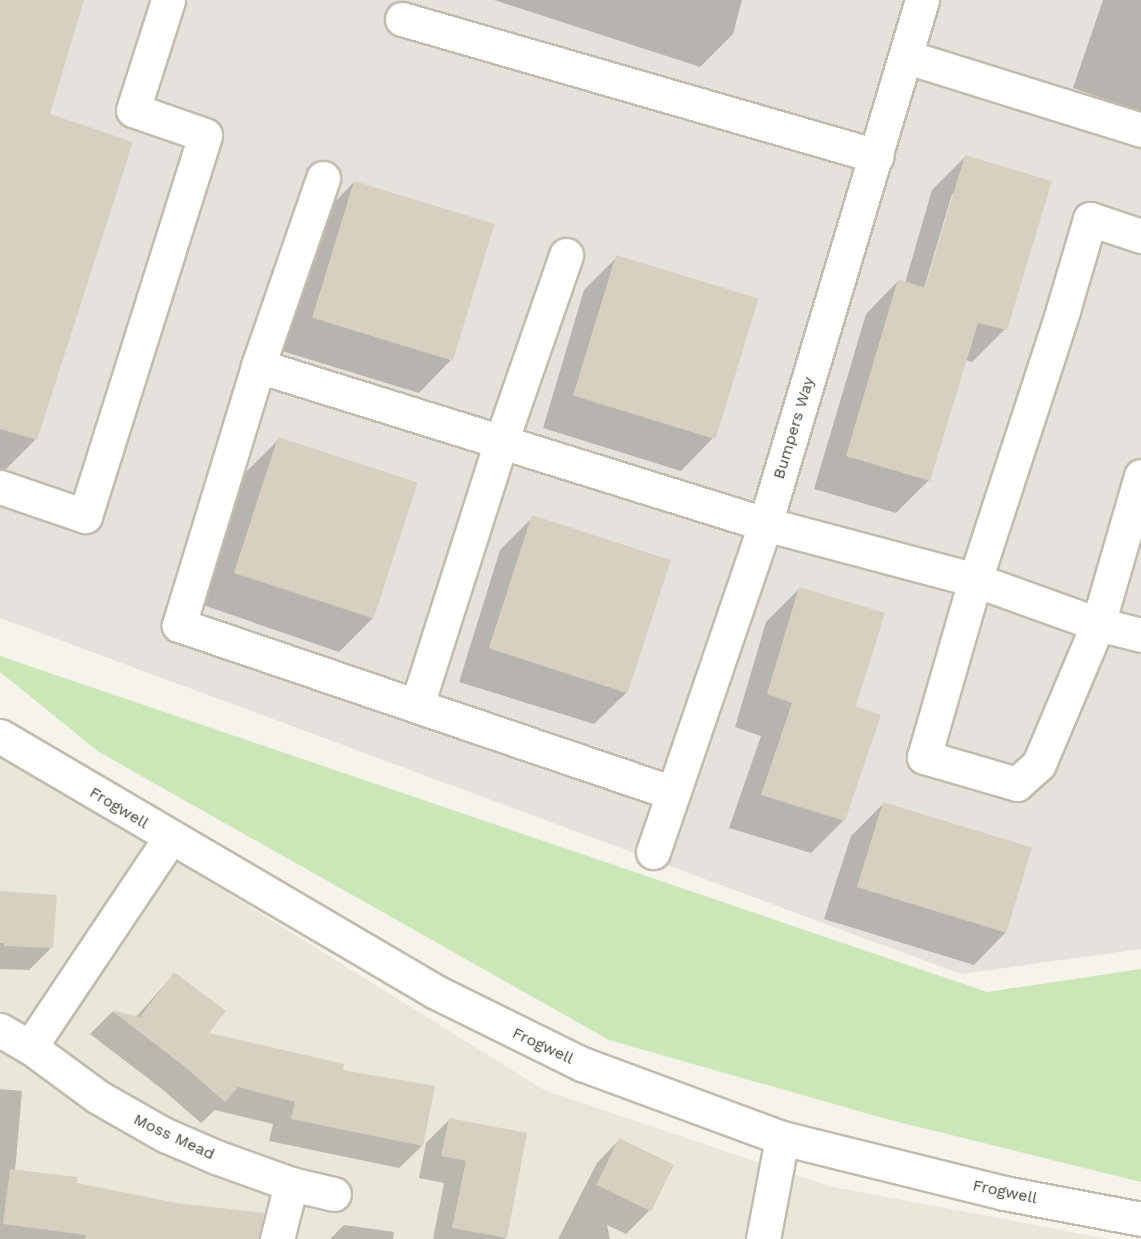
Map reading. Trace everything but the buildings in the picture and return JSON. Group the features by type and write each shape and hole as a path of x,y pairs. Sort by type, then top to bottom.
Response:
{"street":[{"path":"0,487 85,516 205,135 132,110 168,0"},
{"name":"Bumpers Way","path":"653,852 765,524 907,57 922,0"},
{"path":"402,19 877,156"},
{"path":"907,57 1141,130"},
{"path":"323,178 258,366 180,625 673,793"},
{"path":"1141,236 1090,219 1063,310 975,580 924,757 1017,784 1039,764 1098,624 1141,476"},
{"path":"417,705 501,442 566,255"},
{"path":"258,366 765,524 975,580 1098,624 1141,635"},
{"name":"Frogwell","path":"0,736 170,838 436,992 532,1042 645,1088 782,1138 960,1183 1141,1219"},
{"path":"30,1047 170,838"},
{"name":"Moss Mead","path":"0,1030 30,1047 98,1097 138,1122 199,1150 291,1184 334,1194"},
{"path":"763,1239 782,1138"},
{"path":"277,1239 291,1184"}],"shaded area":[{"path":"0,0 1141,0 1141,949 961,974 0,618"},
{"path":"0,751 544,1090 828,1186 1109,1239 0,1239"}],"green space":[{"path":"0,656 987,992 1141,969 1141,1182 890,1120 609,1040 99,752 0,672"}]}
